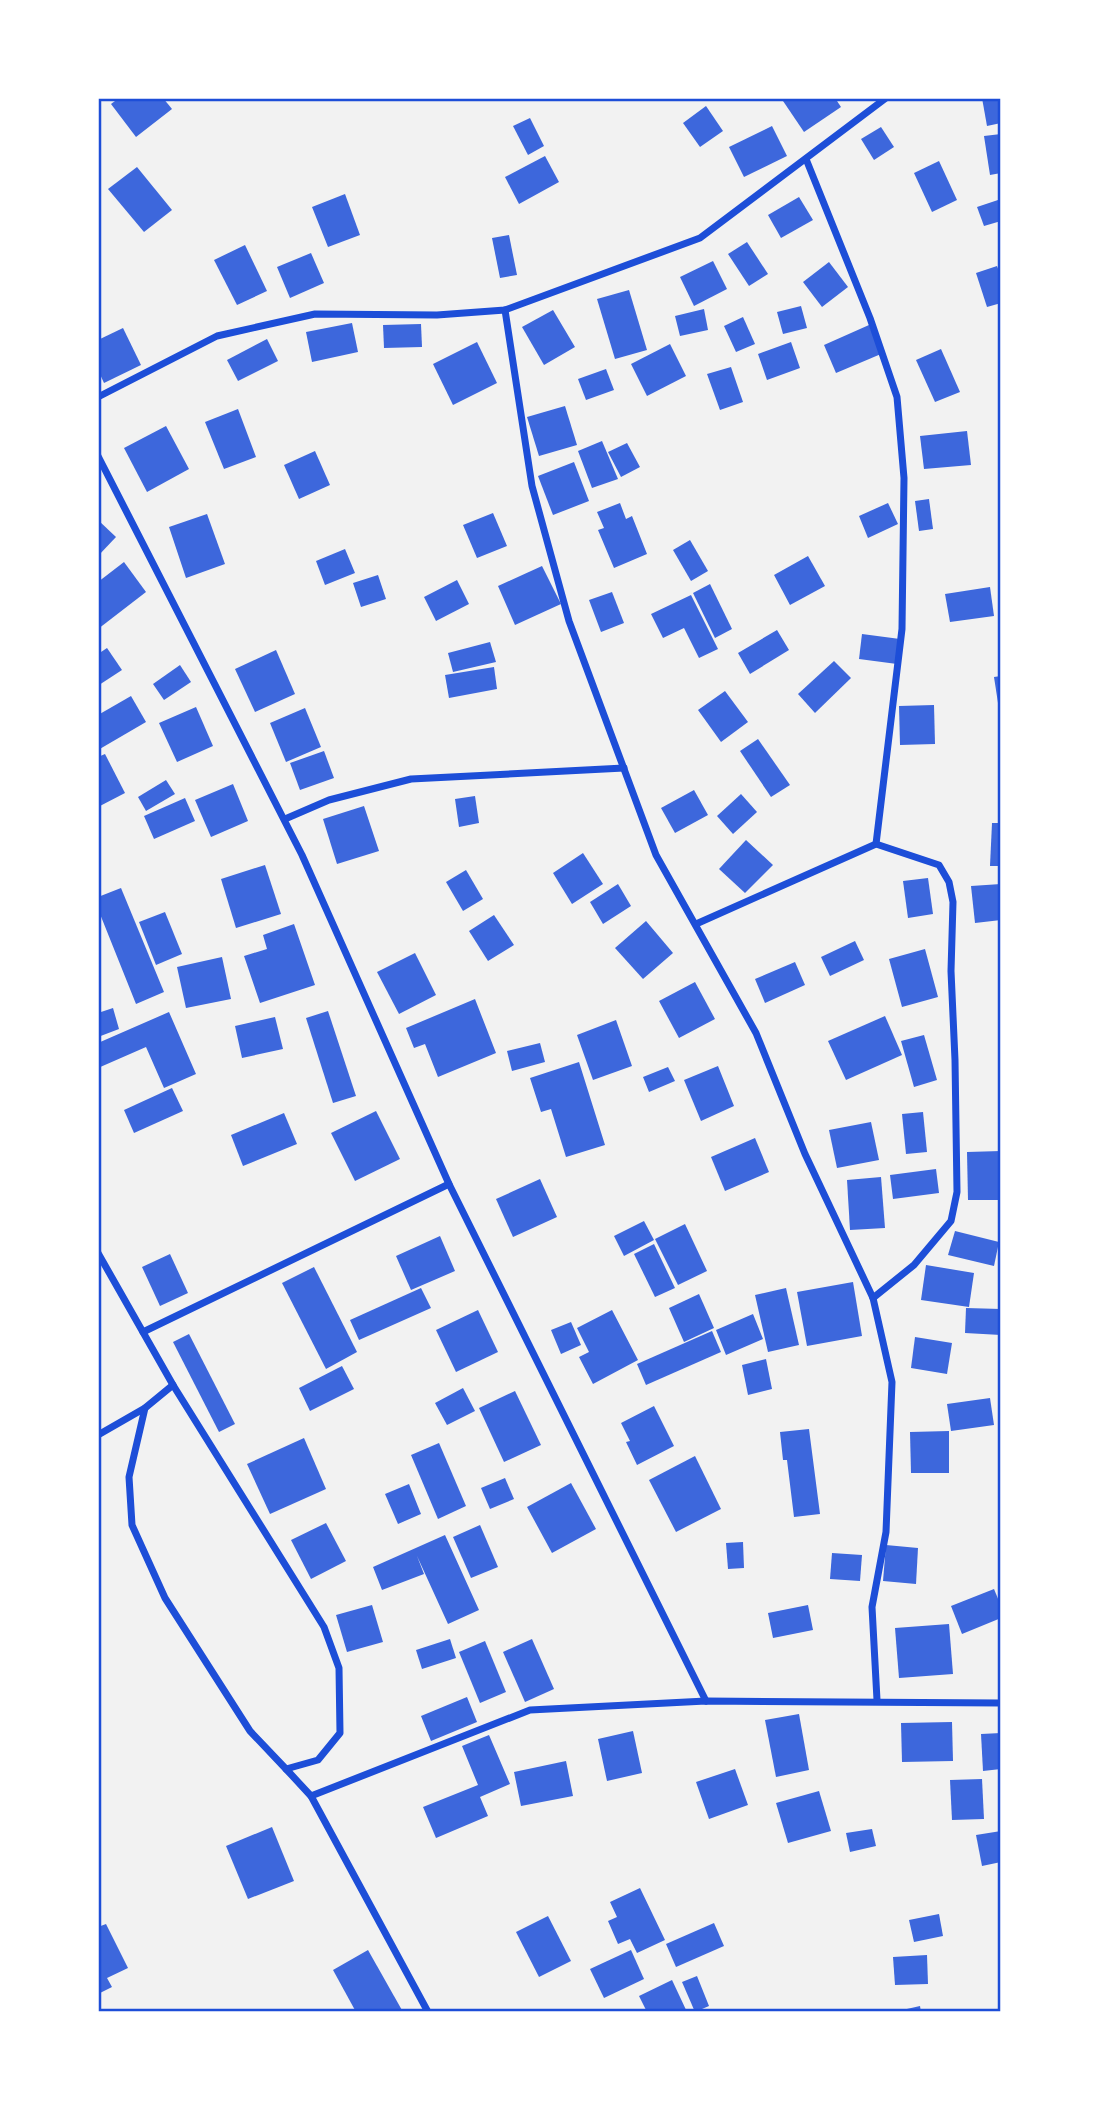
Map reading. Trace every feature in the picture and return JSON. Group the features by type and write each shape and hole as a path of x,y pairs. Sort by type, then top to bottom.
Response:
{"street":[{"path":"98,397 217,337 315,314 437,315 505,310 699,238 886,98"},
{"path":"806,159 870,318 897,397 904,478 902,629 876,844"},
{"path":"505,310 533,486 569,621 656,855 756,1033 805,1154 873,1298 892,1382 886,1532 872,1606 877,1700"},
{"path":"98,456 285,819 449,1184 706,1701"},
{"path":"285,819 329,800 411,779 624,768"},
{"path":"695,924 876,844 939,865 949,882 953,901 951,971 956,1060 957,1192 951,1221 914,1265 873,1298"},
{"path":"143,1332 449,1184"},
{"path":"98,1253 173,1385 324,1627 339,1668 340,1733 318,1760 286,1769"},
{"path":"98,1435 145,1408 173,1385"},
{"path":"145,1408 129,1477 132,1525 165,1598 250,1731 311,1796 428,2012"},
{"path":"311,1796 530,1710 706,1701 877,1700 1001,1703"}],"building":[{"path":"119,98 163,98 172,109 136,137 111,104"},
{"path":"781,98 835,98 841,107 804,132"},
{"path":"982,98 1001,98 1001,123 987,126"},
{"path":"706,106 723,131 700,147 683,123"},
{"path":"530,118 544,146 528,155 513,126"},
{"path":"772,126 787,156 744,177 729,147"},
{"path":"881,127 894,147 874,160 861,139"},
{"path":"1001,134 1001,173 990,175 984,136"},
{"path":"545,156 559,182 519,204 505,177"},
{"path":"939,161 957,200 932,212 914,173"},
{"path":"137,167 172,210 144,232 108,189"},
{"path":"345,194 360,235 328,247 312,207"},
{"path":"799,197 813,220 781,238 768,215"},
{"path":"1001,199 1001,221 984,226 977,207"},
{"path":"509,235 517,275 500,278 492,238"},
{"path":"747,242 768,274 749,286 728,254"},
{"path":"245,245 267,291 237,305 214,260"},
{"path":"311,253 324,283 290,298 277,267"},
{"path":"713,261 727,289 694,306 680,277"},
{"path":"829,262 848,287 822,307 803,282"},
{"path":"997,266 1001,277 1001,303 987,307 976,273"},
{"path":"629,290 647,350 615,359 597,299"},
{"path":"801,306 807,328 783,334 777,312"},
{"path":"704,309 708,330 680,336 675,316"},
{"path":"553,310 575,347 544,365 522,327"},
{"path":"743,317 755,344 736,352 724,326"},
{"path":"352,323 358,352 312,362 306,332"},
{"path":"421,324 422,347 384,348 383,325"},
{"path":"869,325 881,354 836,373 824,345"},
{"path":"123,328 141,365 104,383 98,370 98,340"},
{"path":"267,339 278,361 238,381 227,360"},
{"path":"477,342 497,383 453,405 433,364"},
{"path":"791,342 800,368 767,380 758,354"},
{"path":"670,344 686,376 647,396 631,364"},
{"path":"941,349 960,392 935,402 916,360"},
{"path":"731,367 743,402 720,410 707,374"},
{"path":"606,369 614,390 586,400 578,379"},
{"path":"565,406 577,445 539,456 527,417"},
{"path":"238,409 256,457 224,469 205,422"},
{"path":"166,426 189,469 147,492 124,448"},
{"path":"967,431 971,465 924,469 920,436"},
{"path":"602,441 618,479 592,488 578,451"},
{"path":"627,443 640,467 621,477 608,452"},
{"path":"315,451 330,485 299,499 284,465"},
{"path":"574,462 589,501 553,515 538,476"},
{"path":"929,499 933,529 919,531 915,501"},
{"path":"620,503 626,519 632,516 647,554 614,568 598,530 604,528 597,512"},
{"path":"888,503 898,524 868,538 859,516"},
{"path":"493,513 507,546 477,558 463,525"},
{"path":"207,514 225,564 186,578 169,527"},
{"path":"98,520 116,537 98,556"},
{"path":"690,540 708,571 691,581 673,550"},
{"path":"345,549 355,573 325,585 316,561"},
{"path":"808,556 825,586 790,605 774,575"},
{"path":"124,562 146,592 98,629 98,582"},
{"path":"542,566 561,604 515,625 498,586"},
{"path":"378,575 386,599 361,607 353,583"},
{"path":"457,580 469,604 436,621 424,597"},
{"path":"710,584 732,629 715,638 693,593"},
{"path":"990,587 994,616 950,622 945,594"},
{"path":"612,592 624,623 601,632 589,600"},
{"path":"691,595 718,649 699,658 684,628 663,638 651,614"},
{"path":"777,630 789,650 750,674 738,653"},
{"path":"862,634 900,639 897,664 859,659"},
{"path":"490,642 496,662 453,672 448,653"},
{"path":"107,648 122,670 99,685 98,654"},
{"path":"276,650 295,694 255,712 235,669"},
{"path":"834,661 851,678 815,713 798,694"},
{"path":"180,665 191,682 164,700 153,684"},
{"path":"494,667 497,689 449,698 445,675"},
{"path":"1001,676 1001,703 998,703 994,677"},
{"path":"725,691 748,722 721,742 698,710"},
{"path":"131,696 146,722 98,750 98,715"},
{"path":"934,705 935,744 900,745 899,706"},
{"path":"196,707 213,746 177,762 159,723"},
{"path":"305,708 321,747 286,762 270,723"},
{"path":"758,739 790,785 771,797 740,751"},
{"path":"324,751 334,778 300,790 290,763"},
{"path":"105,754 125,793 98,807 98,757"},
{"path":"166,780 175,794 146,811 138,797"},
{"path":"233,784 248,821 211,837 195,800"},
{"path":"694,790 708,815 675,833 661,808"},
{"path":"741,794 757,812 733,834 717,816"},
{"path":"475,796 479,823 459,827 455,799"},
{"path":"185,798 195,821 154,839 144,816"},
{"path":"364,806 379,851 337,864 323,819"},
{"path":"992,823 1001,823 1001,866 990,866"},
{"path":"746,840 773,865 745,893 719,869"},
{"path":"583,853 603,884 572,904 553,873"},
{"path":"265,865 281,914 236,928 221,879"},
{"path":"466,870 483,899 463,911 446,882"},
{"path":"928,878 933,914 908,918 903,881"},
{"path":"618,884 631,906 603,924 590,902"},
{"path":"1001,884 1001,920 975,923 971,886"},
{"path":"121,888 164,992 136,1004 98,909 98,897"},
{"path":"165,912 182,954 156,965 139,922"},
{"path":"494,915 514,945 488,961 469,931"},
{"path":"646,921 673,953 643,979 615,948"},
{"path":"294,924 315,985 260,1003 244,956 267,949 263,935"},
{"path":"855,941 864,960 830,976 821,957"},
{"path":"925,949 938,997 902,1007 889,959"},
{"path":"415,953 436,995 399,1014 377,972"},
{"path":"222,957 231,999 186,1008 177,967"},
{"path":"795,962 805,985 765,1003 755,979"},
{"path":"695,982 715,1019 679,1038 659,1001"},
{"path":"475,999 496,1053 438,1077 425,1044 414,1048 406,1028"},
{"path":"113,1008 119,1029 98,1037 98,1013"},
{"path":"328,1011 356,1096 333,1103 306,1018"},
{"path":"169,1012 196,1074 164,1088 146,1047 98,1068 98,1043"},
{"path":"885,1016 902,1055 846,1080 828,1041"},
{"path":"275,1017 283,1049 242,1058 235,1026"},
{"path":"616,1020 632,1066 593,1080 577,1035"},
{"path":"924,1035 937,1080 914,1087 901,1041"},
{"path":"540,1043 545,1062 512,1071 507,1051"},
{"path":"579,1062 605,1145 566,1157 551,1109 541,1112 530,1078"},
{"path":"718,1066 734,1106 701,1121 684,1080"},
{"path":"668,1067 675,1081 649,1092 643,1077"},
{"path":"172,1088 183,1111 134,1133 124,1110"},
{"path":"376,1111 400,1159 355,1181 331,1133"},
{"path":"923,1112 927,1152 906,1154 902,1114"},
{"path":"284,1113 297,1144 243,1166 231,1135"},
{"path":"871,1122 879,1160 837,1168 829,1130"},
{"path":"755,1138 769,1172 725,1191 711,1157"},
{"path":"1001,1151 1001,1200 968,1200 967,1152"},
{"path":"936,1169 939,1193 893,1199 890,1175"},
{"path":"881,1177 885,1228 850,1230 847,1180"},
{"path":"540,1179 557,1217 513,1237 496,1199"},
{"path":"644,1221 654,1240 624,1256 614,1236"},
{"path":"685,1224 707,1271 678,1285 655,1239"},
{"path":"955,1231 999,1242 994,1266 948,1255"},
{"path":"440,1236 455,1271 411,1290 396,1256"},
{"path":"654,1244 675,1288 655,1297 634,1254"},
{"path":"170,1254 188,1293 160,1306 142,1267"},
{"path":"926,1265 974,1273 969,1307 921,1300"},
{"path":"314,1267 357,1352 326,1369 282,1283"},
{"path":"853,1282 862,1336 807,1346 797,1292"},
{"path":"421,1288 431,1308 359,1340 350,1320"},
{"path":"786,1288 799,1345 768,1352 755,1295"},
{"path":"699,1294 714,1328 684,1342 669,1308"},
{"path":"966,1308 1001,1309 1001,1335 965,1333"},
{"path":"478,1310 498,1352 456,1372 436,1330"},
{"path":"612,1310 638,1360 593,1384 579,1357 589,1352 577,1328"},
{"path":"753,1314 763,1339 726,1355 716,1330"},
{"path":"571,1322 581,1345 561,1354 551,1330"},
{"path":"712,1331 721,1352 646,1385 637,1364"},
{"path":"189,1334 235,1424 219,1432 173,1342"},
{"path":"915,1337 952,1343 947,1374 911,1368"},
{"path":"766,1359 772,1389 748,1395 742,1365"},
{"path":"342,1366 354,1389 310,1411 299,1388"},
{"path":"463,1388 475,1411 447,1425 435,1403"},
{"path":"515,1391 541,1445 504,1462 479,1408"},
{"path":"990,1398 994,1425 951,1431 947,1404"},
{"path":"654,1406 674,1446 637,1465 621,1423"},
{"path":"809,1429 820,1514 794,1517 787,1460 783,1460 780,1432"},
{"path":"949,1431 949,1473 911,1473 910,1432"},
{"path":"304,1438 326,1489 270,1514 247,1464"},
{"path":"439,1443 466,1506 438,1519 411,1455"},
{"path":"695,1456 721,1509 676,1532 649,1480"},
{"path":"505,1478 514,1499 490,1509 481,1488"},
{"path":"571,1483 596,1529 552,1553 527,1507"},
{"path":"409,1484 421,1514 398,1524 385,1494"},
{"path":"326,1523 346,1561 311,1579 291,1540"},
{"path":"480,1525 498,1567 471,1578 453,1537"},
{"path":"445,1535 479,1610 448,1624 417,1556 424,1574 382,1590 373,1567"},
{"path":"743,1542 744,1568 728,1569 726,1543"},
{"path":"886,1545 918,1548 916,1584 883,1581"},
{"path":"832,1553 862,1555 860,1581 830,1579"},
{"path":"994,1589 1001,1606 1001,1618 962,1634 951,1606"},
{"path":"372,1605 383,1642 347,1652 336,1615"},
{"path":"808,1605 813,1630 773,1638 768,1613"},
{"path":"949,1624 953,1674 899,1678 895,1628"},
{"path":"450,1639 456,1658 422,1669 416,1650"},
{"path":"532,1639 554,1689 525,1702 503,1652"},
{"path":"485,1641 506,1692 480,1703 459,1652"},
{"path":"467,1697 477,1722 431,1741 421,1716"},
{"path":"799,1714 809,1770 776,1777 765,1720"},
{"path":"952,1722 953,1761 902,1762 901,1723"},
{"path":"633,1731 642,1773 607,1781 598,1739"},
{"path":"1001,1733 1001,1769 983,1771 981,1734"},
{"path":"489,1735 510,1784 480,1797 488,1816 436,1838 423,1807 478,1785 462,1746"},
{"path":"566,1761 573,1796 521,1806 514,1772"},
{"path":"735,1769 748,1805 709,1819 696,1782"},
{"path":"982,1779 984,1819 952,1820 950,1780"},
{"path":"819,1791 831,1831 788,1843 776,1803"},
{"path":"272,1827 294,1881 248,1899 226,1846"},
{"path":"872,1829 876,1846 850,1852 846,1833"},
{"path":"1001,1831 1001,1862 982,1866 976,1835"},
{"path":"640,1888 665,1940 637,1953 630,1939 618,1944 608,1921 617,1917 610,1902"},
{"path":"939,1914 943,1936 914,1942 909,1920"},
{"path":"548,1916 571,1961 539,1977 516,1932"},
{"path":"714,1923 724,1946 676,1967 666,1944"},
{"path":"106,1924 128,1968 107,1978 112,1987 98,1994 98,1927"},
{"path":"368,1950 403,2012 356,2012 333,1970"},
{"path":"631,1950 644,1979 604,1998 590,1969"},
{"path":"927,1955 928,1984 895,1985 893,1957"},
{"path":"697,1976 709,2006 695,2012 682,1982"},
{"path":"672,1980 687,2012 647,2012 639,1996"},
{"path":"920,2006 921,2012 898,2012 898,2011"}]}
